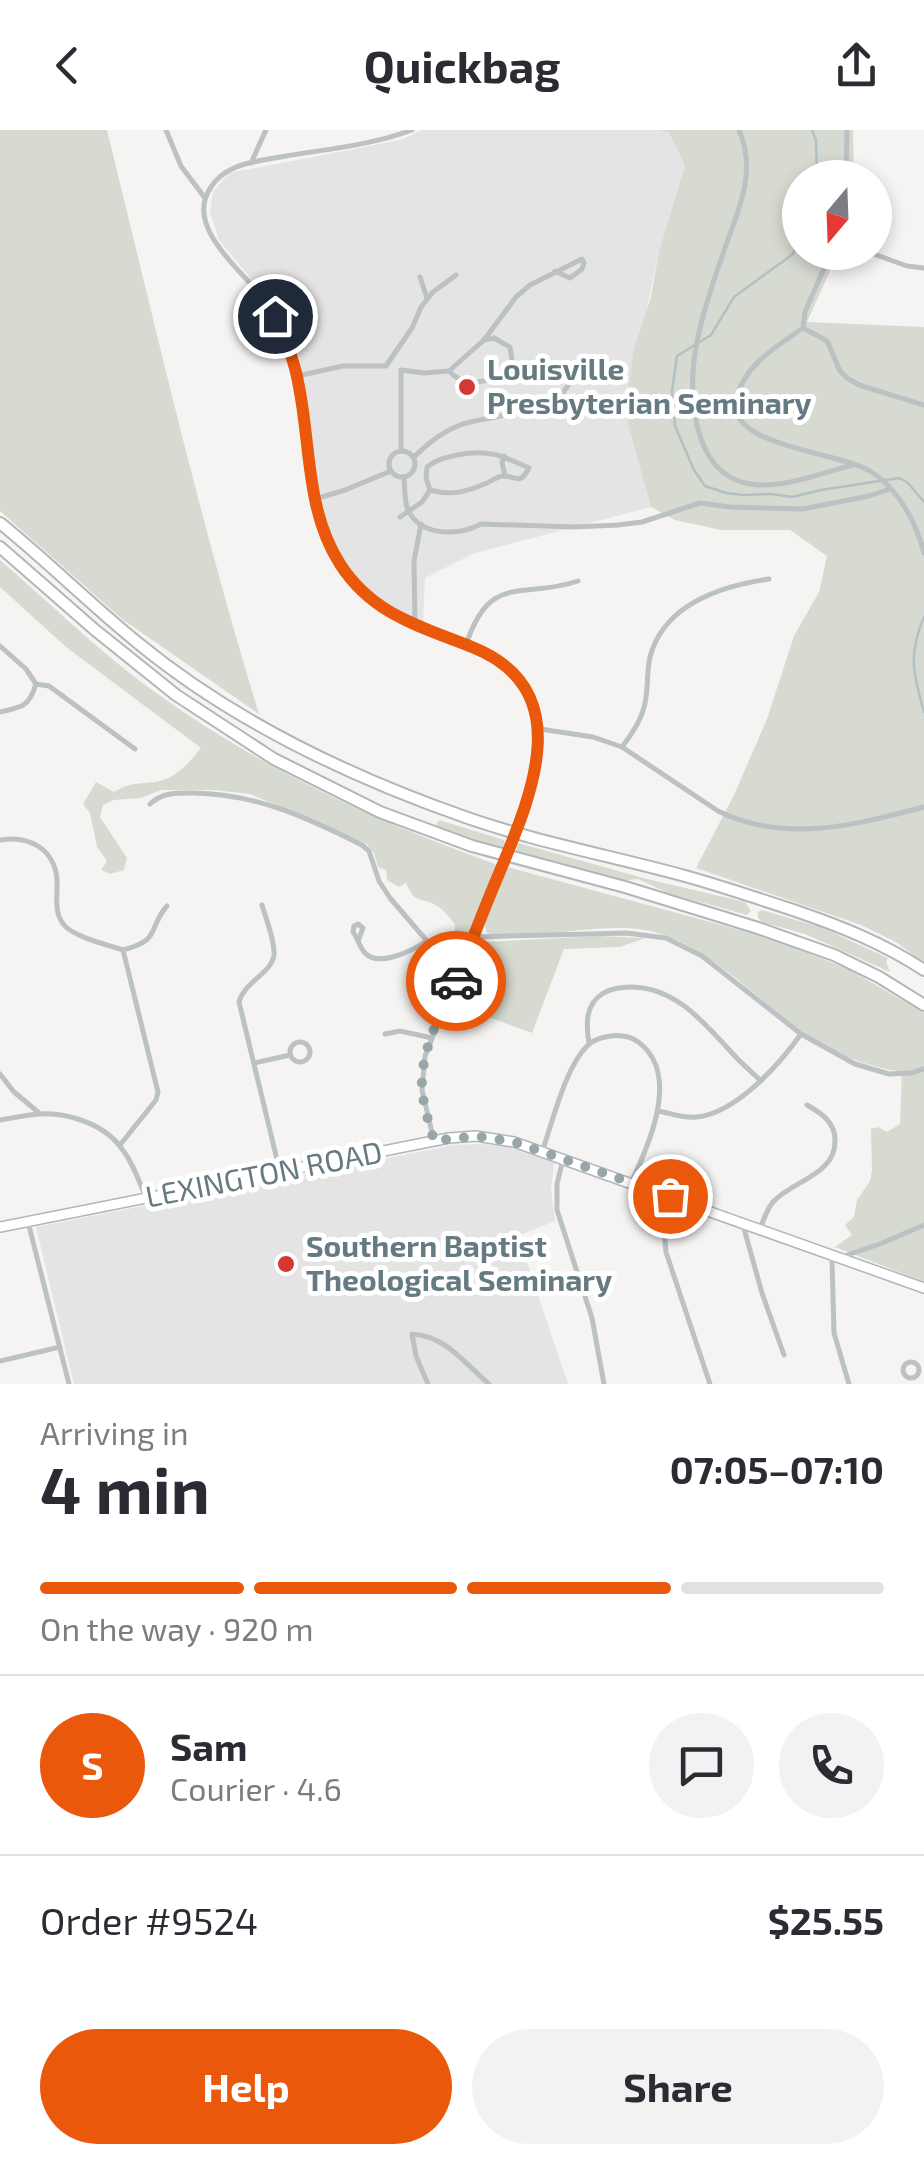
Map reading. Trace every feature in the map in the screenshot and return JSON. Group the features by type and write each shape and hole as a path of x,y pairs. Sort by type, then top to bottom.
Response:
{"highway":[{"path":"0,523 140,645 260,727 326,761 468,818 684,876 866,936 924,970"},
{"path":"0,547 94,630 176,695 274,759 380,812 472,846 758,928 834,955 924,1005"}],"main road":[{"name":"LEXINGTON ROAD","path":"0,1226 434,1141 490,1137 670,1196 924,1288"}],"street":[{"path":"166,130 181,166 206,198"},
{"path":"251,163 266,130"},
{"path":"412,130 236,168 208,190 205,217 218,248 275,316 290,350 315,499 330,545 346,573 378,604 414,626 496,659 519,680 531,700 538,729 535,771 521,818 424,1064 422,1081 434,1141"},
{"path":"739,130 748,158 746,182 705,306 695,350 693,391 697,426 710,460 732,480 748,484 806,480 855,464"},
{"path":"847,160 848,130"},
{"path":"401,451 401,370 448,371 484,340 516,297 530,285 554,271 574,261 582,259 584,263 570,278 554,271"},
{"path":"892,260 924,268"},
{"path":"823,270 805,312 803,328 768,352 748,374 737,396 737,417 744,426 764,437 874,473 913,520 924,553"},
{"path":"296,376 342,366 386,366 428,299 456,275"},
{"path":"420,277 428,299"},
{"path":"803,328 826,340 840,371 852,382 924,406"},
{"path":"448,371 452,377 466,382 486,382 508,372 512,360 510,347 494,338 484,340"},
{"path":"414,457 462,424 552,402 574,376"},
{"path":"430,490 427,467 436,459 483,451 504,456 529,468 525,476 512,480 505,476 504,456"},
{"path":"408,452 414,457 415,468 410,474 396,476 391,470 394,454 408,452"},
{"path":"315,499 391,470"},
{"path":"430,490 448,495 505,476"},
{"path":"404,477 410,512 427,528 450,533 467,532 480,524 618,525 642,522 700,504 802,508 889,488"},
{"path":"400,517 422,502 430,490"},
{"path":"414,626 410,579 421,524"},
{"path":"622,746 643,711 652,650 671,620 684,608 716,591 769,579"},
{"path":"466,645 478,616 498,596 578,581"},
{"path":"0,646 26,669 36,684 49,686 135,748"},
{"path":"0,712 24,706 36,684"},
{"path":"538,729 594,737 622,746 718,811 761,826 802,830 846,826 924,807"},
{"path":"150,804 160,796 177,793 245,797 355,841 366,848 390,898 427,942 443,973 456,981"},
{"path":"0,840 18,838 39,846 50,858 56,873 57,908 66,927 75,933 123,950 139,946 150,938 167,906"},
{"path":"262,904 273,960 242,992 239,1002 280,1172"},
{"path":"473,937 627,932 666,938 702,956 801,1034 855,1064 901,1074 924,1068"},
{"path":"359,939 366,954 380,959 427,942"},
{"path":"120,1145 156,1100 158,1092 123,950"},
{"path":"542,1152 574,1065 589,1043 590,1007 596,998 612,989 651,989 671,998 698,1016 761,1081"},
{"path":"385,1034 400,1031 432,1038"},
{"path":"658,1111 690,1118 726,1106 778,1065 801,1034"},
{"path":"589,1043 621,1036 631,1038 650,1052 658,1071 658,1111 631,1183"},
{"path":"254,1063 291,1055"},
{"path":"0,1074 40,1114"},
{"path":"760,1228 775,1200 821,1170 832,1155 835,1141 830,1123 807,1105"},
{"path":"0,1120 40,1114 96,1126 120,1145 146,1198"},
{"path":"563,1159 556,1195 558,1210 592,1318 604,1384"},
{"path":"670,1196 664,1232 666,1252 710,1384"},
{"path":"28,1221 69,1384"},
{"path":"742,1222 784,1355"},
{"path":"849,1384 836,1344 830,1264 833,1259 924,1224"},
{"path":"428,1384 412,1334 441,1340 490,1384"},
{"path":"0,1360 60,1346"}],"shaded area":[{"path":"0,130 107,130 198,496 259,714 122,619 0,511"},
{"name":"Louisville Presbyterian Seminary","path":"422,130 657,130 669,133 685,165 659,251 625,414 651,507 475,553 425,578 423,624 396,611 359,584 333,544 321,503 300,359 286,321 219,240 210,212 213,192 229,173 401,140"},
{"path":"658,130 853,130 854,160 782,160 782,270 830,270 807,322 924,327 924,963 896,942 861,925 696,868 767,719 794,636 819,592 827,556 790,530 721,530 675,520 651,507 625,414 634,349 685,165 669,133"},
{"path":"0,560 132,675 218,734 351,806 495,864 497,868 455,974 446,972 453,952 455,924 442,909 416,898 406,883 399,887 387,880 386,870 378,867 367,844 250,794 162,790 103,805 100,817 127,858 124,870 110,874 101,870 107,861 97,847 90,813 83,804 96,782 114,792 128,785 163,780 179,771 201,748 66,647 0,587"},
{"path":"439,820 504,840 505,848 502,851 434,828"},
{"path":"518,843 745,902 751,911 747,915 668,893 638,879 618,881 515,855"},
{"path":"507,867 773,939 850,970 924,1013 924,1282 835,1247 852,1235 845,1225 854,1217 857,1200 870,1181 871,1129 878,1127 887,1132 900,1124 902,1072 862,1063 826,1047 720,966 664,935 622,928 530,935 487,933 483,920"},
{"path":"758,912 823,928 888,958 890,972 805,934 762,922"},
{"path":"598,936 645,938 620,947 564,949 532,1033 450,1003 467,959 487,942"},
{"name":"Southern Baptist Theological Seminary","path":"454,1145 505,1146 554,1163 551,1190 555,1221 518,1236 568,1384 74,1384 36,1227"}],"waterway":[{"path":"812,130 817,160"},
{"path":"782,262 734,297 711,335 677,356 672,391 675,426 694,470 705,486 726,493 792,497 899,478 924,502"},
{"path":"924,617 914,664 924,712"}],"way so far":[{"path":"456,981 422,1073 434,1141 497,1138 670,1196"}],"place":[{"name":"Louisville Presbyterian Seminary","path":"467,387"},
{"name":"Southern Baptist Theological Seminary","path":"286,1264"}],"route":[{"path":"275,316 290,350 299,386 320,519 341,565 359,588 396,617 484,652 508,668 531,700 538,718 539,742 532,787 456,981"}]}
